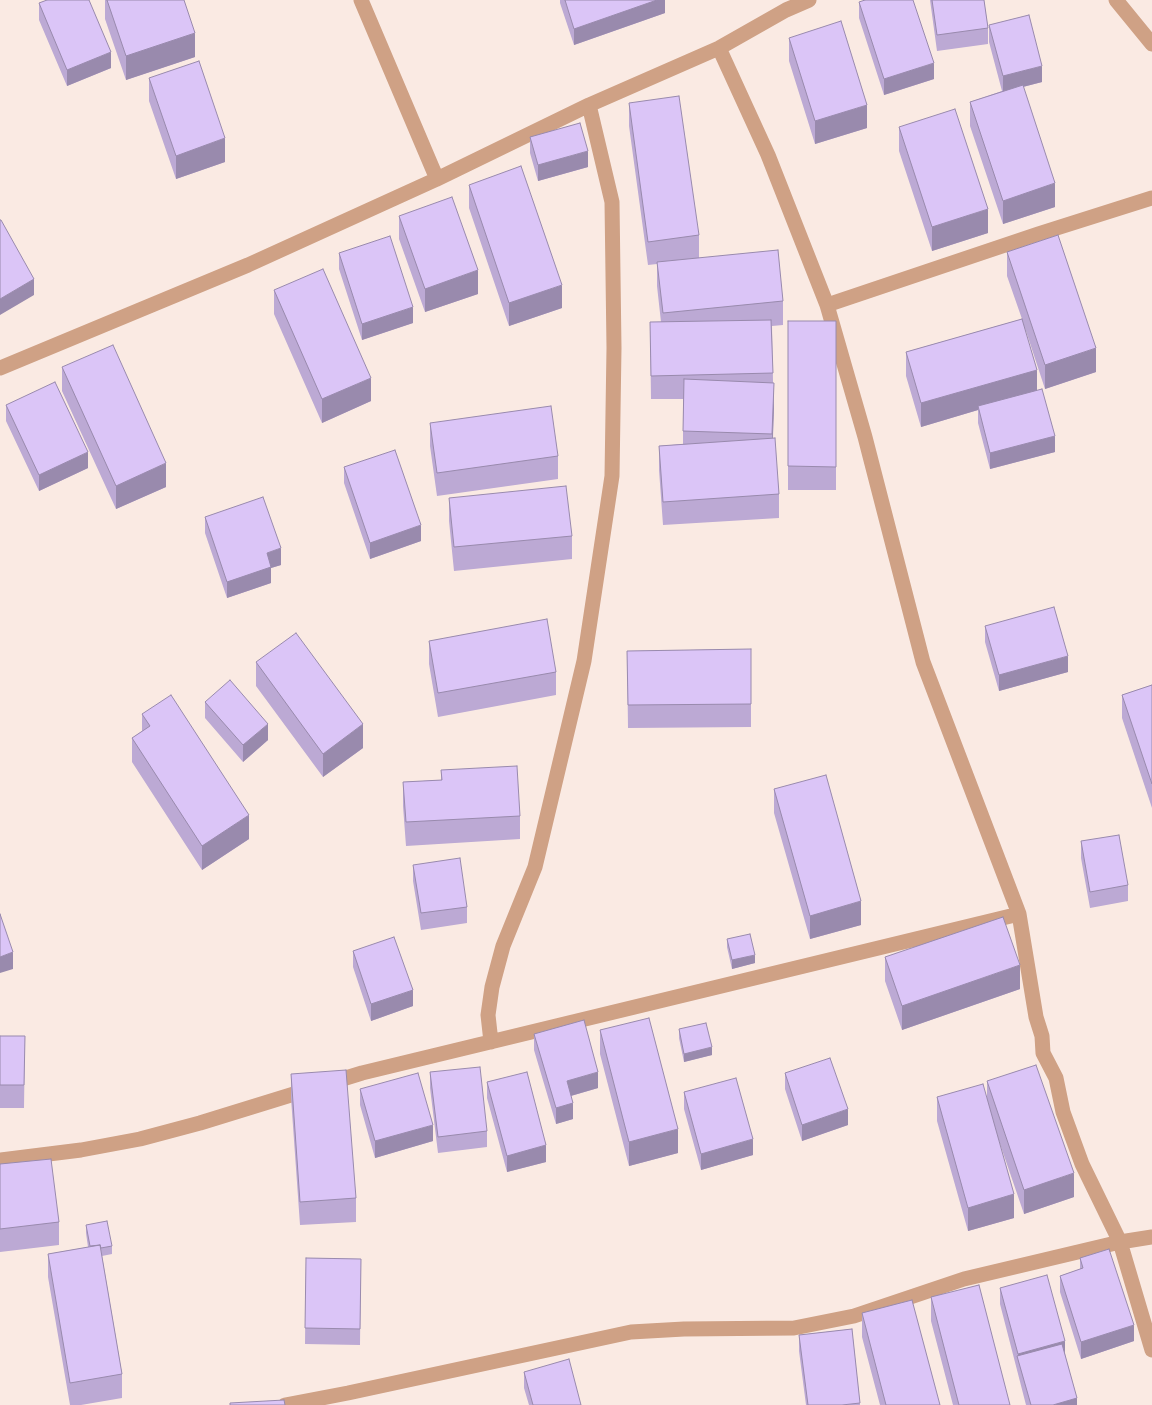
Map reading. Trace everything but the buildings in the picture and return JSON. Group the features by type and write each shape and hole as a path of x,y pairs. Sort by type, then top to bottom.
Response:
{"street":[{"path":"361,0 437,179"},
{"path":"0,368 248,265 437,179 589,105 719,48 783,5 808,0"},
{"path":"1116,0 1152,44"},
{"path":"719,48 768,155 827,306 865,437 923,662 1019,914 1036,1017 1042,1036 1043,1054 1056,1078 1063,1112 1082,1164 1120,1242 1152,1350"},
{"path":"491,1042 488,1015 492,986 503,946 535,866 584,662 612,476 614,348 612,202 589,105"},
{"path":"827,306 1038,234 1152,198"},
{"path":"0,1160 81,1150 140,1139 200,1123 362,1072 1019,914"},
{"path":"284,1405 358,1391 631,1332 794,1328 854,1316 964,1279 1120,1242 1152,1237"}]}
